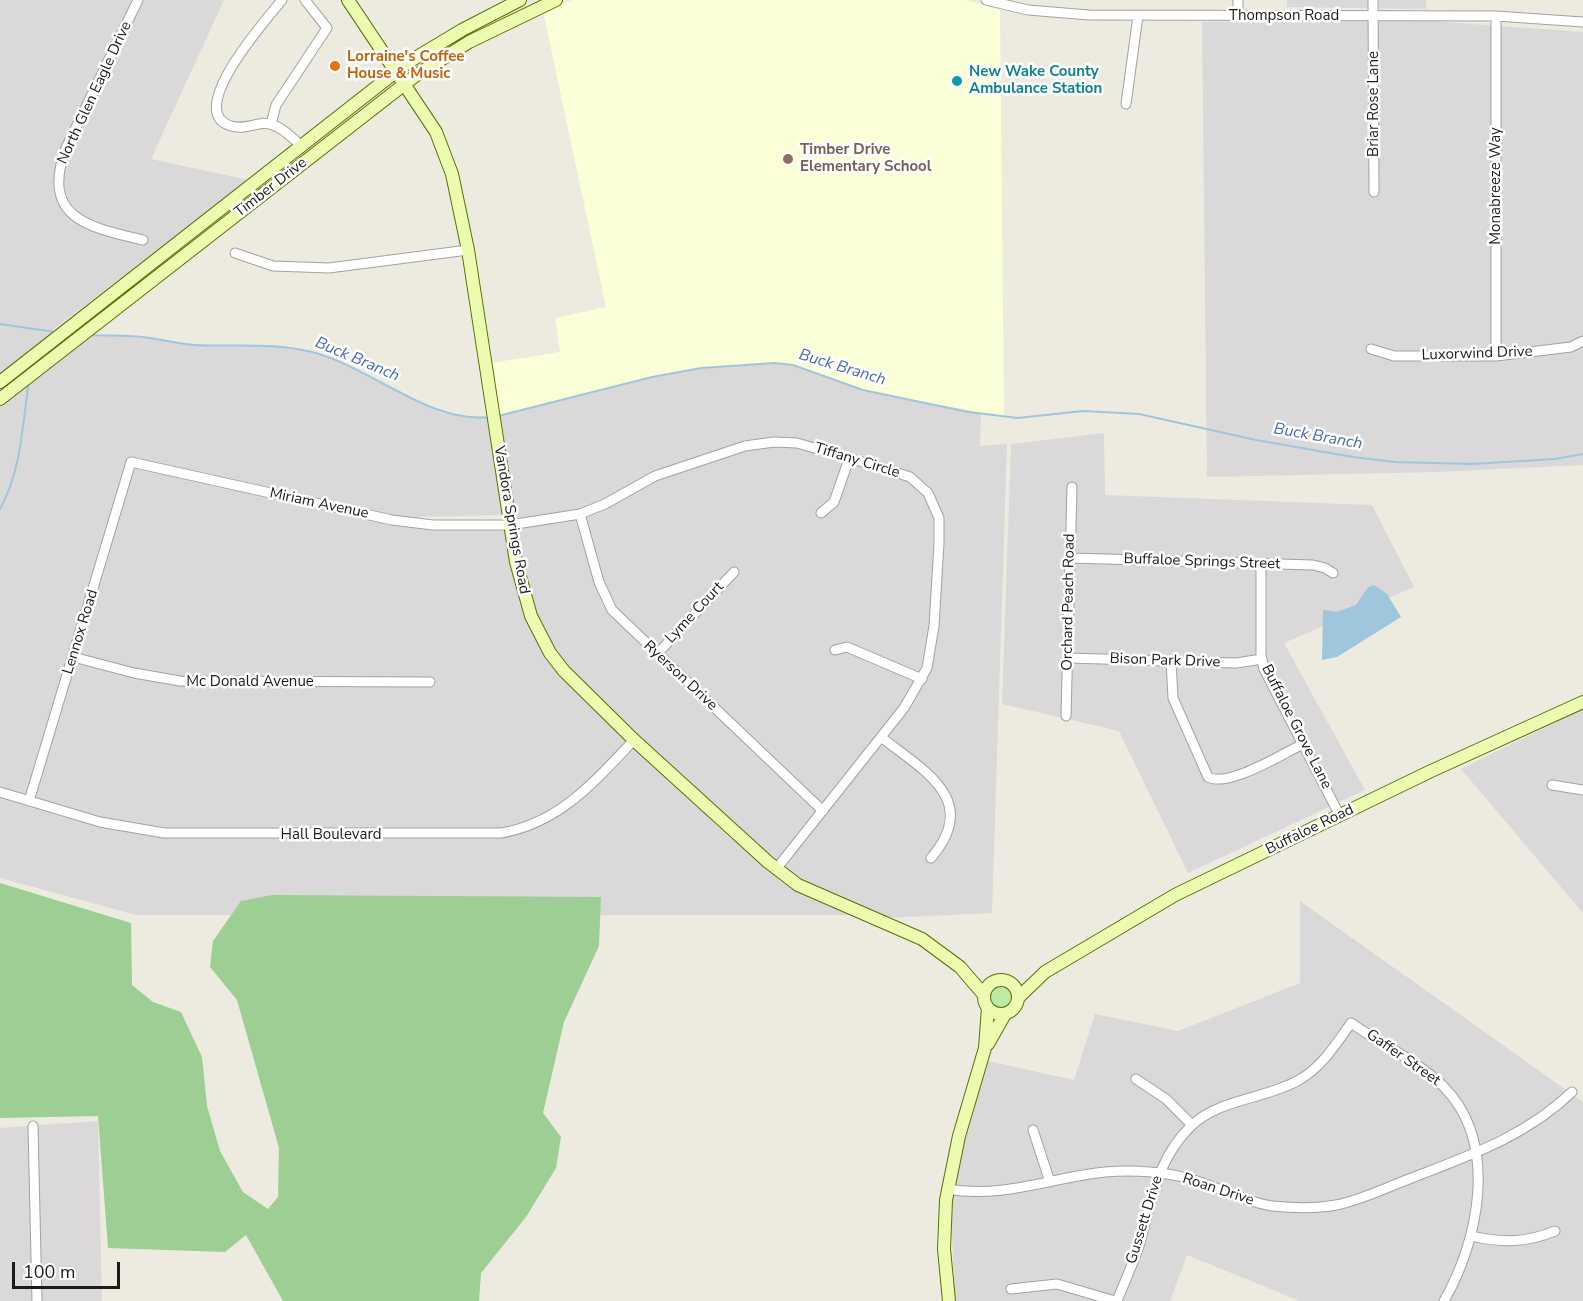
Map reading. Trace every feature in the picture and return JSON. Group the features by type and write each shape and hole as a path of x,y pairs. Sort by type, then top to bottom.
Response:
{"street":[{"name":"North Glen Eagle Drive","path":"138,0 66,148 59,168 58,188 63,203 75,218 99,230 143,240"},
{"path":"271,124 276,105 327,28 305,0"},
{"name":"Vandora Springs Road","path":"348,0 398,71 436,132 452,174 468,250 510,525 525,597 531,616 550,652 576,683 634,740 798,885 922,939 960,967 994,982"},
{"name":"Timber Drive","path":"0,382 398,71 462,30 520,0"},
{"name":"Timber Drive","path":"0,399 405,83 469,42 556,0"},
{"name":"Thompson Road","path":"986,0 1043,12 1138,16 1496,16 1583,22"},
{"path":"1238,0 1238,16"},
{"name":"Briar Rose Lane","path":"1373,0 1374,192"},
{"path":"279,1 242,51 214,106 220,120 228,125 238,128 271,124 288,134 302,147"},
{"path":"1126,104 1138,16"},
{"name":"Monabreeze Way","path":"1496,16 1496,356"},
{"path":"235,253 273,266 329,268 468,250"},
{"name":"Luxorwind Drive","path":"1371,349 1394,356 1496,356 1571,347 1583,341"},
{"name":"Tiffany Circle","path":"510,525 580,514 605,504 655,477 745,446 774,441 797,443 910,477 928,493 939,518 934,626 931,654 922,679 881,737 777,868"},
{"path":"821,513 834,502 849,459"},
{"name":"Miriam Avenue","path":"131,462 392,520 433,525 510,525"},
{"name":"Lennox Road","path":"29,801 131,462"},
{"name":"Orchard Peach Road","path":"1066,716 1072,487"},
{"name":"Ryerson Drive","path":"580,514 605,599 612,610 823,811"},
{"name":"Buffaloe Springs Street","path":"1070,558 1313,566 1325,568 1333,573"},
{"name":"Buffaloe Grove Lane","path":"1261,564 1262,659 1340,816"},
{"name":"Lyme Court","path":"657,654 734,572"},
{"path":"835,650 847,647 922,679"},
{"name":"Mc Donald Avenue","path":"74,657 134,673 180,681 430,682"},
{"name":"Bison Park Drive","path":"1068,658 1236,663 1262,659"},
{"path":"1172,661 1173,698 1208,777 1215,781 1231,778 1303,744"},
{"name":"Buffaloe Road","path":"1018,998 1045,972 1175,895 1583,702"},
{"path":"881,737 937,781 947,795 952,815 948,835 931,858"},
{"name":"Hall Boulevard","path":"0,792 100,822 164,833 501,833 532,826 563,809 634,740"},
{"path":"1552,785 1583,790"},
{"name":"Vandora Springs Road","path":"960,967 984,995"},
{"name":"Buffaloe Road","path":"1009,982 1045,972"},
{"path":"949,1301 944,1232 947,1189 985,1048 988,1008 984,995 994,982 1009,982 1016,988 1018,998 1014,1008 1005,1014 985,1048"},
{"path":"988,1008 996,1013 1005,1014"},
{"name":"Gussett Drive","path":"1116,1301 1138,1246 1158,1174 1172,1148 1192,1125 1208,1114 1300,1079 1329,1054 1351,1023"},
{"name":"Gaffer Street","path":"1351,1023 1425,1070 1447,1090 1465,1117 1476,1154 1477,1200 1471,1236 1456,1279 1444,1301"},
{"path":"1136,1079 1166,1099 1192,1125"},
{"name":"Roan Drive","path":"947,1189 993,1192 1050,1182 1083,1173 1107,1171 1158,1174 1206,1184 1247,1201 1292,1208 1316,1207 1361,1198 1476,1154 1523,1131 1572,1092"},
{"path":"33,1126 37,1301"},
{"path":"1033,1130 1050,1182"},
{"path":"1471,1236 1507,1243 1526,1241 1555,1231"},
{"path":"1011,1289 1057,1284 1116,1301"}],"shaded area":[{"path":"0,0 224,0 151,159 249,180 50,332 149,338 196,345 261,345 303,350 329,358 385,383 442,413 472,418 490,417 503,508 500,515 418,517 418,527 505,531 539,642 564,680 727,835 777,876 860,915 136,915 0,878"},
{"name":"Timber Drive Elementary School","path":"572,0 966,0 1000,10 1004,417 863,390 793,365 774,363 701,368 652,377 499,416 491,363 560,352 555,318 606,307 543,11"},
{"path":"1287,0 1426,0 1426,9 1287,7"},
{"path":"1430,21 1583,32 1583,465 1437,472 1207,477 1202,22"},
{"path":"774,363 793,365 863,390 981,413 980,446 1007,444 992,913 886,918 801,881 771,860 596,697 547,638 530,601 520,565 499,416 652,377 701,368"},
{"path":"1104,433 1105,495 1372,505 1414,587 1284,643 1365,790 1188,873 1119,731 1002,704 1011,444"},
{"path":"1583,709 1583,913 1461,769"},
{"path":"1300,901 1583,1102 1583,1301 1300,1301 1187,1255 1170,1301 955,1301 951,1217 954,1176 988,1061 1074,1080 1095,1014 1178,1031 1300,983"},
{"path":"98,1121 102,1301 0,1301 0,1128"}],"green space":[{"path":"0,883 131,923 132,985 153,1002 181,1012 202,1057 207,1106 220,1151 243,1192 268,1209 278,1197 279,1148 237,1000 210,967 213,941 241,901 272,895 601,897 599,946 564,1022 543,1113 561,1137 556,1168 526,1217 481,1273 479,1301 283,1301 246,1235 225,1252 108,1248 98,1116 0,1118"},
{"path":"1001,987 1008,990 1011,997 1008,1004 1001,1007 994,1004 991,997 994,990"}],"water":[{"path":"1374,585 1387,594 1401,617 1337,657 1322,660 1323,610 1336,612 1356,605 1368,587"}],"waterway":[{"name":"Buck Branch","path":"0,324 55,332"},
{"name":"Buck Branch","path":"91,335 143,337 195,345 268,346 312,352 334,359 400,393 445,412 467,417 489,417"},
{"name":"Buck Branch","path":"498,416 652,377 701,368 774,363 793,365 863,390 968,412 1018,418 1083,411 1139,414 1256,440 1395,462 1472,464 1555,459 1583,454"},
{"path":"0,509 17,463 29,381"}],"place":[{"name":"Lorraine's Coffee House & Music","path":"335,66"},
{"name":"New Wake County Ambulance Station","path":"957,81"},
{"name":"Timber Drive Elementary School","path":"788,159"}]}
